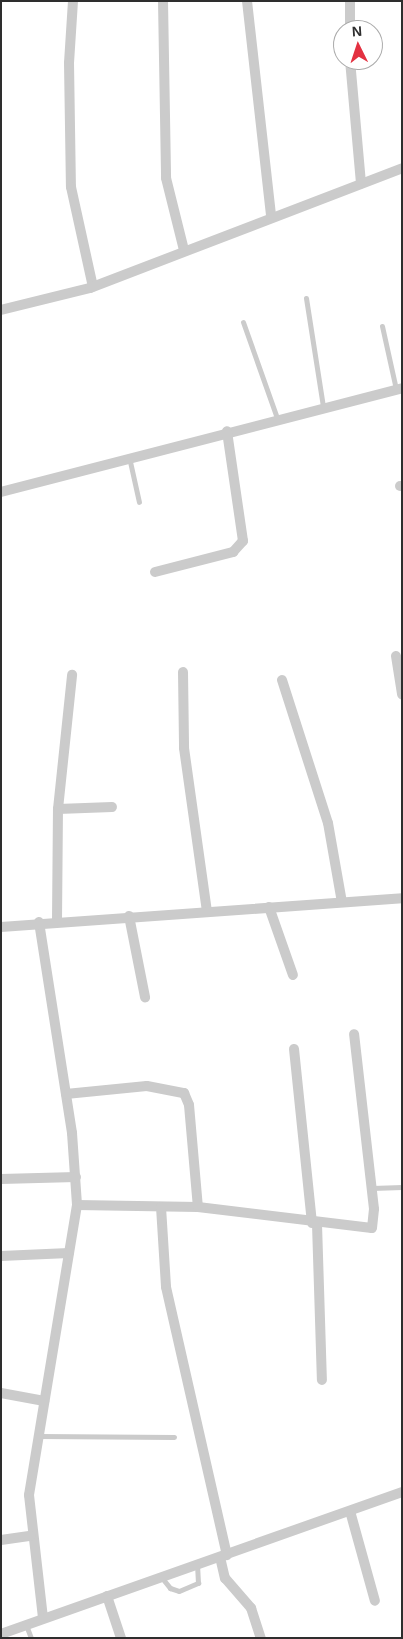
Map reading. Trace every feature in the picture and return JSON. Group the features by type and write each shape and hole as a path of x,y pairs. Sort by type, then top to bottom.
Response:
{"street":[{"path":"73,1 69,63 72,187 93,287"},
{"path":"163,1 166,178 184,250"},
{"path":"247,1 271,216"},
{"path":"350,1 350,20"},
{"path":"351,70 361,184"},
{"path":"1,310 93,287 271,216 402,168"},
{"path":"1,492 277,418 399,389"},
{"path":"155,572 233,552 243,541 227,431"},
{"path":"396,656 402,695"},
{"path":"183,672 184,748 207,911"},
{"path":"58,921 58,809 72,675"},
{"path":"282,680 328,823 342,902"},
{"path":"58,809 112,807"},
{"path":"1,927 39,922 402,898"},
{"path":"269,907 293,975"},
{"path":"129,916 145,997"},
{"path":"39,922 66,1094 76,1177 77,1205 29,1494 31,1536 43,1618"},
{"path":"77,1205 198,1207 315,1223 372,1228 372,1188 354,1034"},
{"path":"294,1049 315,1223 322,1380"},
{"path":"66,1094 147,1086 184,1093 189,1105 198,1207"},
{"path":"1,1179 76,1177"},
{"path":"161,1207 166,1287 224,1556 225,1578 251,1608 261,1638"},
{"path":"1,1256 69,1253"},
{"path":"1,1393 44,1401"},
{"path":"1,1634 402,1492"},
{"path":"350,1511 375,1601"},
{"path":"1,1540 31,1536"},
{"path":"107,1596 121,1638"}],"lane":[{"path":"306,298 323,407"},
{"path":"243,322 277,418"},
{"path":"382,326 399,389"},
{"path":"128,457 140,502"},
{"path":"372,1188 402,1187"},
{"path":"38,1436 174,1437"},
{"path":"162,1577 170,1588 179,1591 198,1583 197,1565"},
{"path":"26,1625 31,1638"}]}
